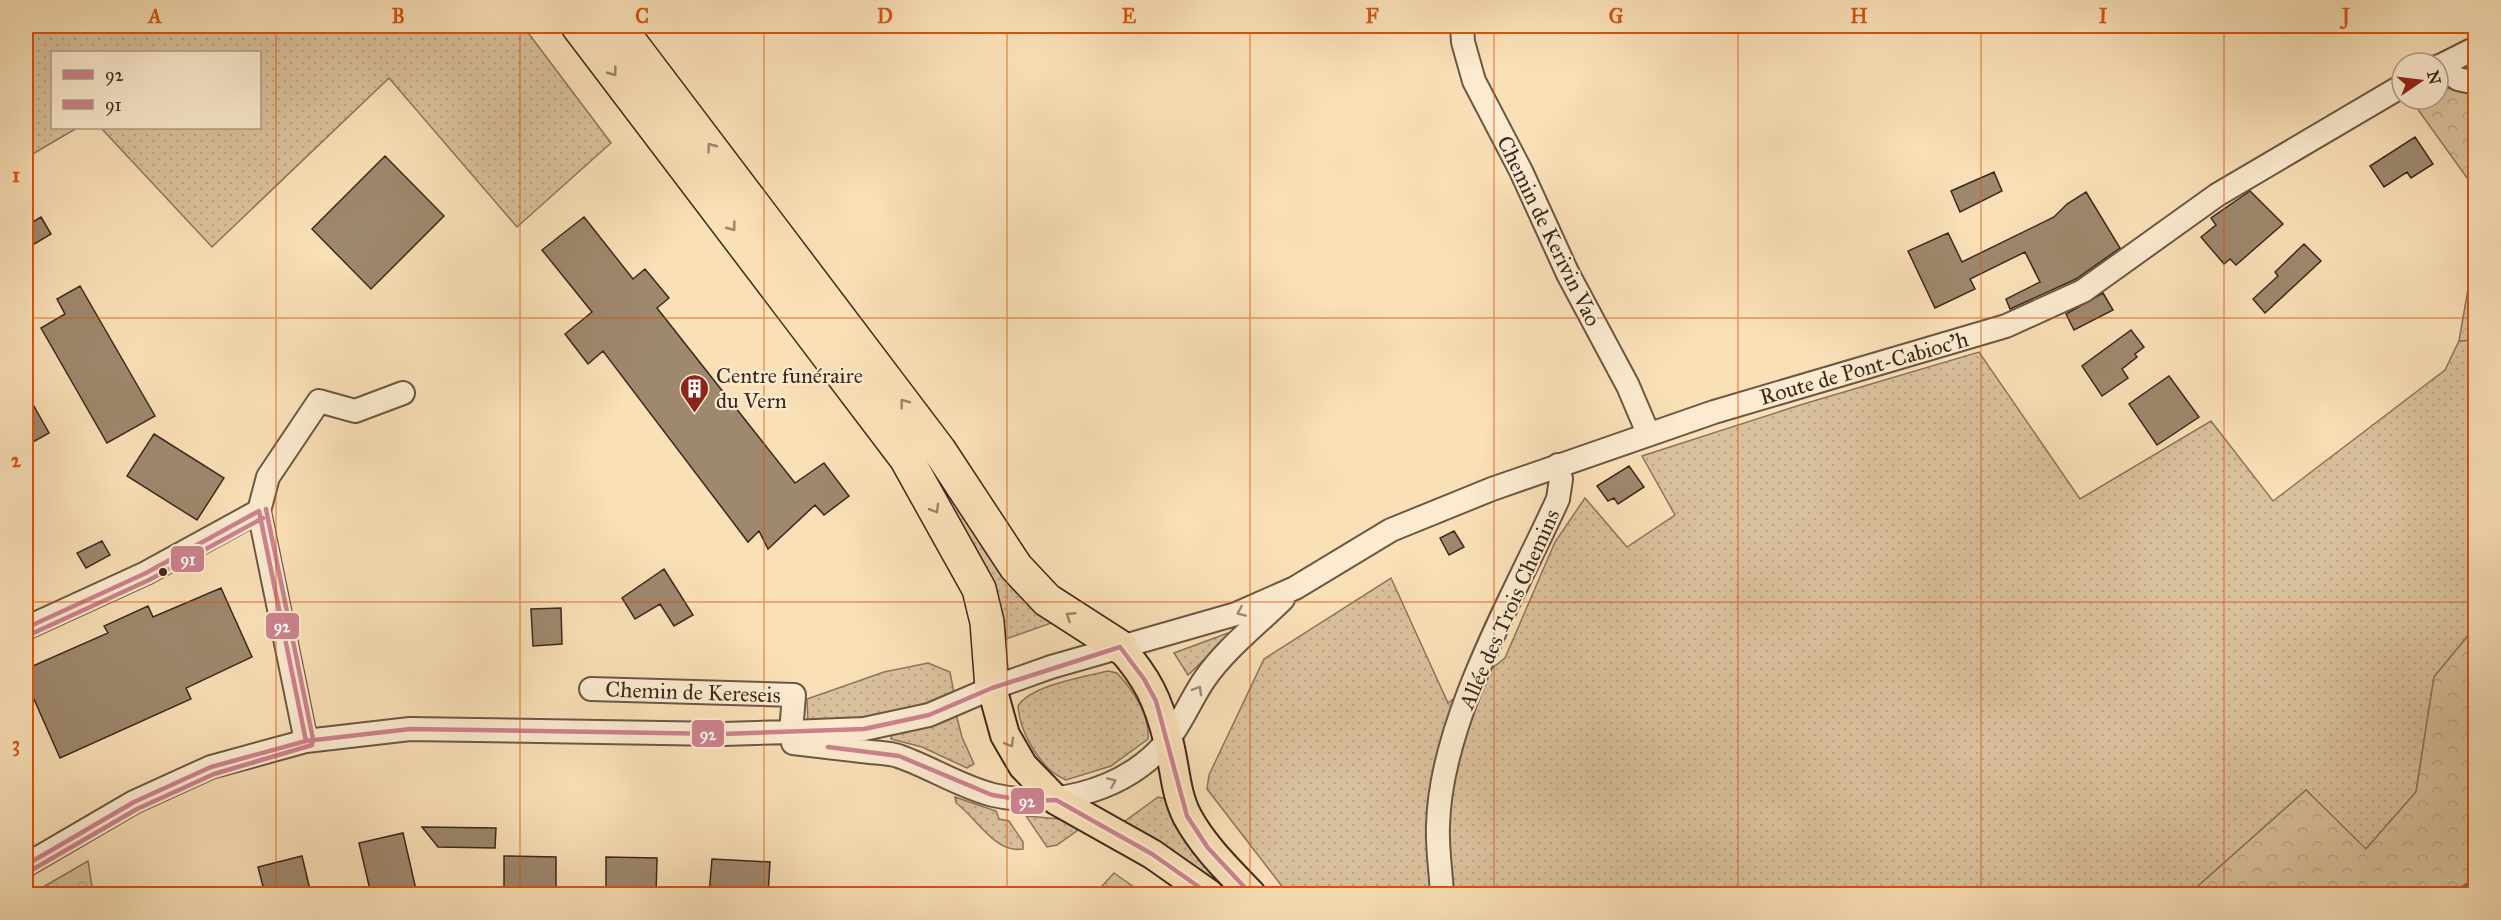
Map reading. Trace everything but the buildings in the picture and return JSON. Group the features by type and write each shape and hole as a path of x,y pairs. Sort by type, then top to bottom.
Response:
{"highway":[{"path":"578,26 906,458 979,589 987,621 992,688"},
{"path":"618,26 939,450 1016,567 1047,600 1120,647"}],"main road":[{"path":"1120,647 1151,686 1168,740 1174,773 1186,814 1205,844 1251,894"},
{"path":"992,688 1005,735 1023,766 1056,800 1152,854 1209,894"}],"street":[{"name":"Chemin de Kerivin Vao","path":"1462,26 1463,42 1474,81 1521,171 1568,274 1628,386 1648,433"},
{"path":"2450,60 2475,48"},
{"path":"2450,74 2458,79 2475,83"},
{"name":"Route de Pont-Cabioc'h","path":"1120,647 1228,617 1294,588 1390,530 1558,465 1648,433 2006,326 2083,291 2217,195 2390,93"},
{"path":"306,741 259,511 268,477 319,401 355,411 403,393"},
{"name":"Allée des Trois Chemins","path":"1442,894 1438,825 1445,772 1467,695 1558,499 1561,479 1558,465"},
{"path":"26,628 146,573 259,511"},
{"name":"Route de Pont-Cabioc'h","path":"1168,740 1204,679 1231,649 1294,588"},
{"path":"26,865 134,802 211,767 306,741 410,729 723,734 864,729 929,715 992,688 1051,667 1120,647"},
{"name":"Chemin de Kereseis","path":"591,689 794,695 791,732"},
{"path":"723,734 899,756 992,795 1028,801 1056,800 1096,789 1126,775 1156,754 1168,740"}],"green space":[{"path":"26,26 523,26 611,143 517,227 389,78 212,247 102,129 261,129 261,51 51,51 51,129 75,129 26,158"},
{"path":"2450,88 2475,91 2475,189 2419,111 2450,111"},
{"path":"2475,249 2475,340 2459,341"},
{"path":"2475,340 2475,627 2434,677 2416,792 2365,850 2306,790 2189,894 1288,894 1207,789 1209,775 1264,659 1391,578 1448,703 1505,658 1555,542 1585,498 1627,547 1675,515 1642,456 1800,405 1979,352 2080,499 2211,421 2273,501 2445,370 2459,341"},
{"path":"923,459 932,461 1057,621 1006,639 1002,614 986,569 964,528 924,467"},
{"path":"2475,627 2475,894 2189,894 2306,790 2366,849 2416,792 2434,677"},
{"path":"1233,632 1188,675 1174,653 1228,633"},
{"path":"928,663 950,672 954,693 900,710 808,724 807,699 884,672"},
{"path":"1108,671 1117,673 1134,695 1146,721 1148,739 1111,766 1066,780 1048,768 1033,749 1023,727 1018,706 1025,699 1046,687"},
{"path":"956,714 962,737 974,764 967,768 922,747 891,739 892,734"},
{"path":"955,797 996,811 999,819 1009,821 1023,842 1023,849 1003,846 995,840 956,803"},
{"path":"1158,797 1166,799 1183,837 1216,877 1212,882 1121,824"},
{"path":"1026,816 1060,819 1081,828 1057,845 1047,847"},
{"path":"88,861 93,894 31,894"},
{"path":"1114,873 1144,894 1095,894"}],"waterway":[{"path":"2454,894 2476,880"}],"transit line":[{"name":"91","path":"30,871 137,809 214,774 312,745 313,739 266,509"},
{"name":"92","path":"259,511 306,741"},
{"name":"92","path":"26,628 146,573 259,511"},
{"name":"91","path":"29,635 149,580 263,518"},
{"name":"92","path":"26,865 134,802 211,767 306,741 410,729 723,734 864,729 929,715 992,688 1120,647 1144,679 1156,701 1187,816 1208,848 1251,894"},
{"name":"92","path":"828,747 899,756 992,795 1028,801 1056,800 1152,854 1209,894"}],"place":[{"name":"Centre funéraire du Vern","path":"695,414"}]}
